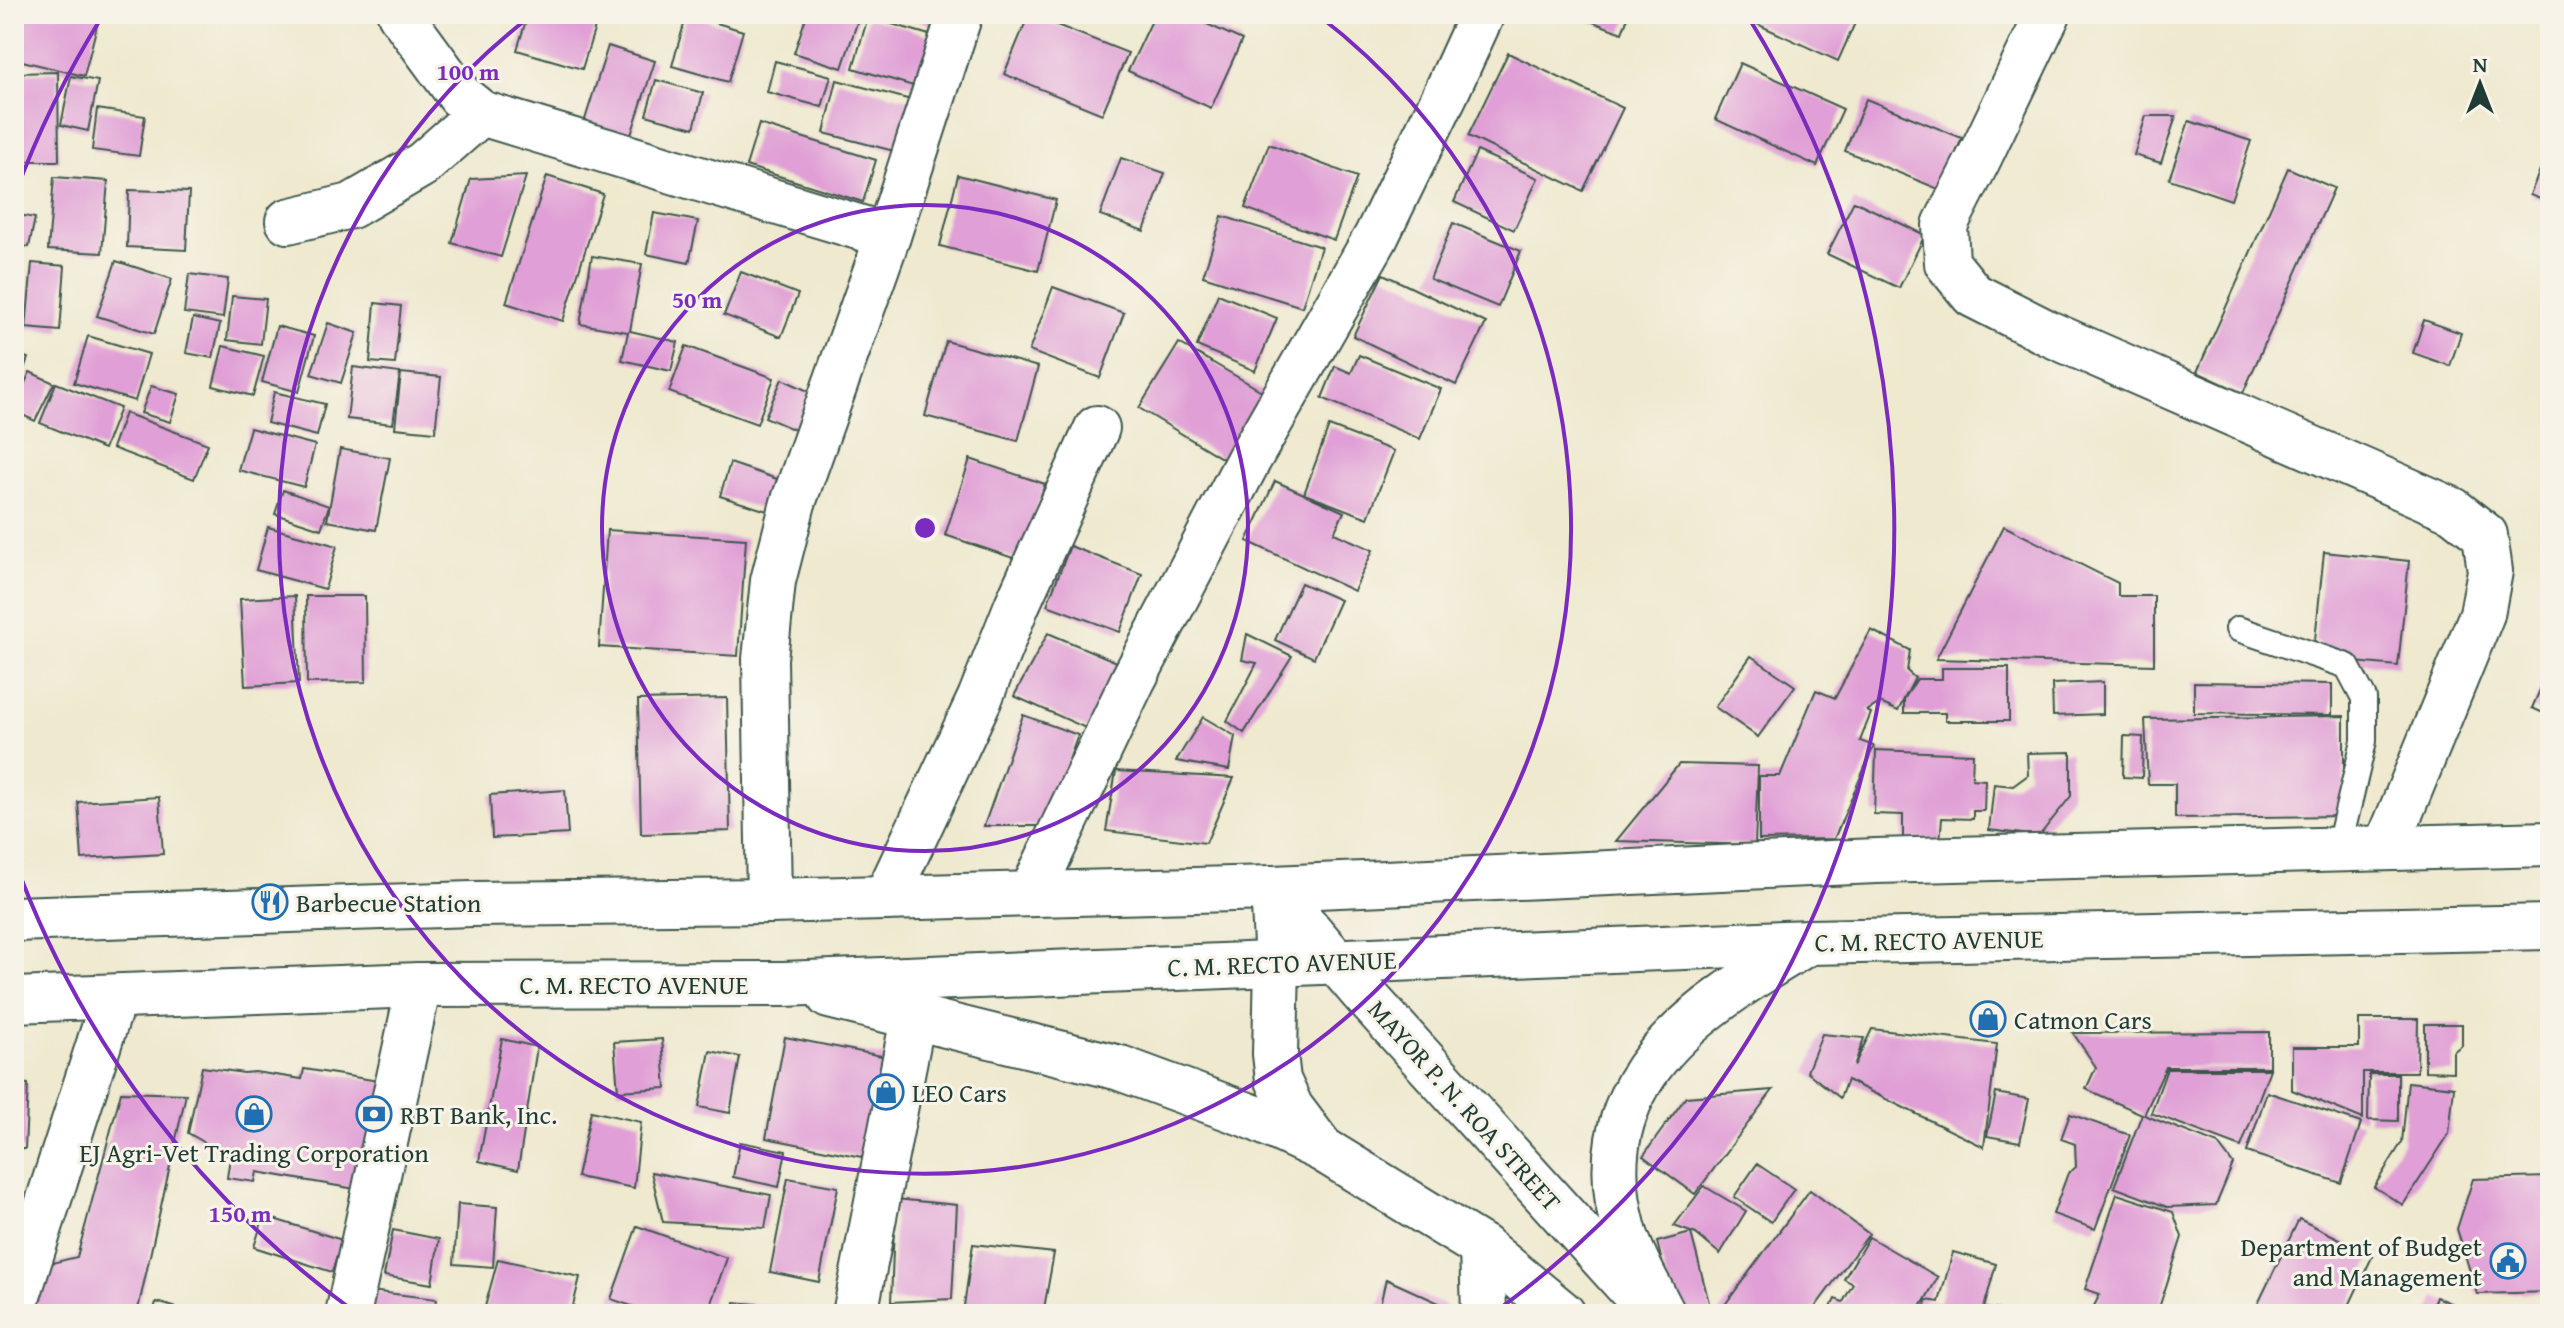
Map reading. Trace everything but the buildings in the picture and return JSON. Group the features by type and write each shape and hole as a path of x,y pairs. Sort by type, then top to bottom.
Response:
{"main road":[{"path":"400,14 460,96 481,113 888,236"},
{"path":"769,901 765,659 773,581 793,503 888,236 960,14"},
{"path":"1031,894 1140,666 1249,459 1376,237 1482,14"},
{"path":"2048,14 1945,225 1947,263 1973,295 2048,333 2453,510 2485,535 2490,571 2482,614 2386,848"},
{"path":"288,221 351,206 423,164 481,113"},
{"path":"886,898 980,698 1017,605 1097,428"},
{"path":"14,919 472,904 769,901 1273,888 1876,861 2550,844"},
{"path":"1273,888 1278,1080 1291,1108 1322,1149"},
{"name":"MAYOR P. N. ROA STREET","path":"1273,888 1362,992 1653,1314"},
{"name":"C. M. RECTO AVENUE","path":"14,1000 419,985 784,984 1809,942 2550,927"},
{"path":"1663,1314 1627,1240 1618,1201 1616,1159 1625,1112 1642,1079 1677,1034 1740,983 1809,942"},
{"path":"784,984 1120,1068 1253,1117 1322,1149 1482,1247 1563,1314"},
{"path":"348,1314 419,985"},
{"path":"14,1308 114,997"},
{"path":"855,1314 913,1018"},
{"path":"1482,1247 1484,1314"}],"lane":[{"path":"2238,629 2347,666 2364,698 2364,741 2338,850"}],"place":[{"name":"Barbecue Station","path":"270,902"},
{"name":"Catmon Cars","path":"1988,1019"},
{"name":"LEO Cars","path":"886,1092"},
{"name":"EJ Agri-Vet Trading Corporation","path":"254,1114"},
{"name":"RBT Bank, Inc.","path":"374,1114"},
{"name":"Department of Budget and Management","path":"2508,1261"}]}
